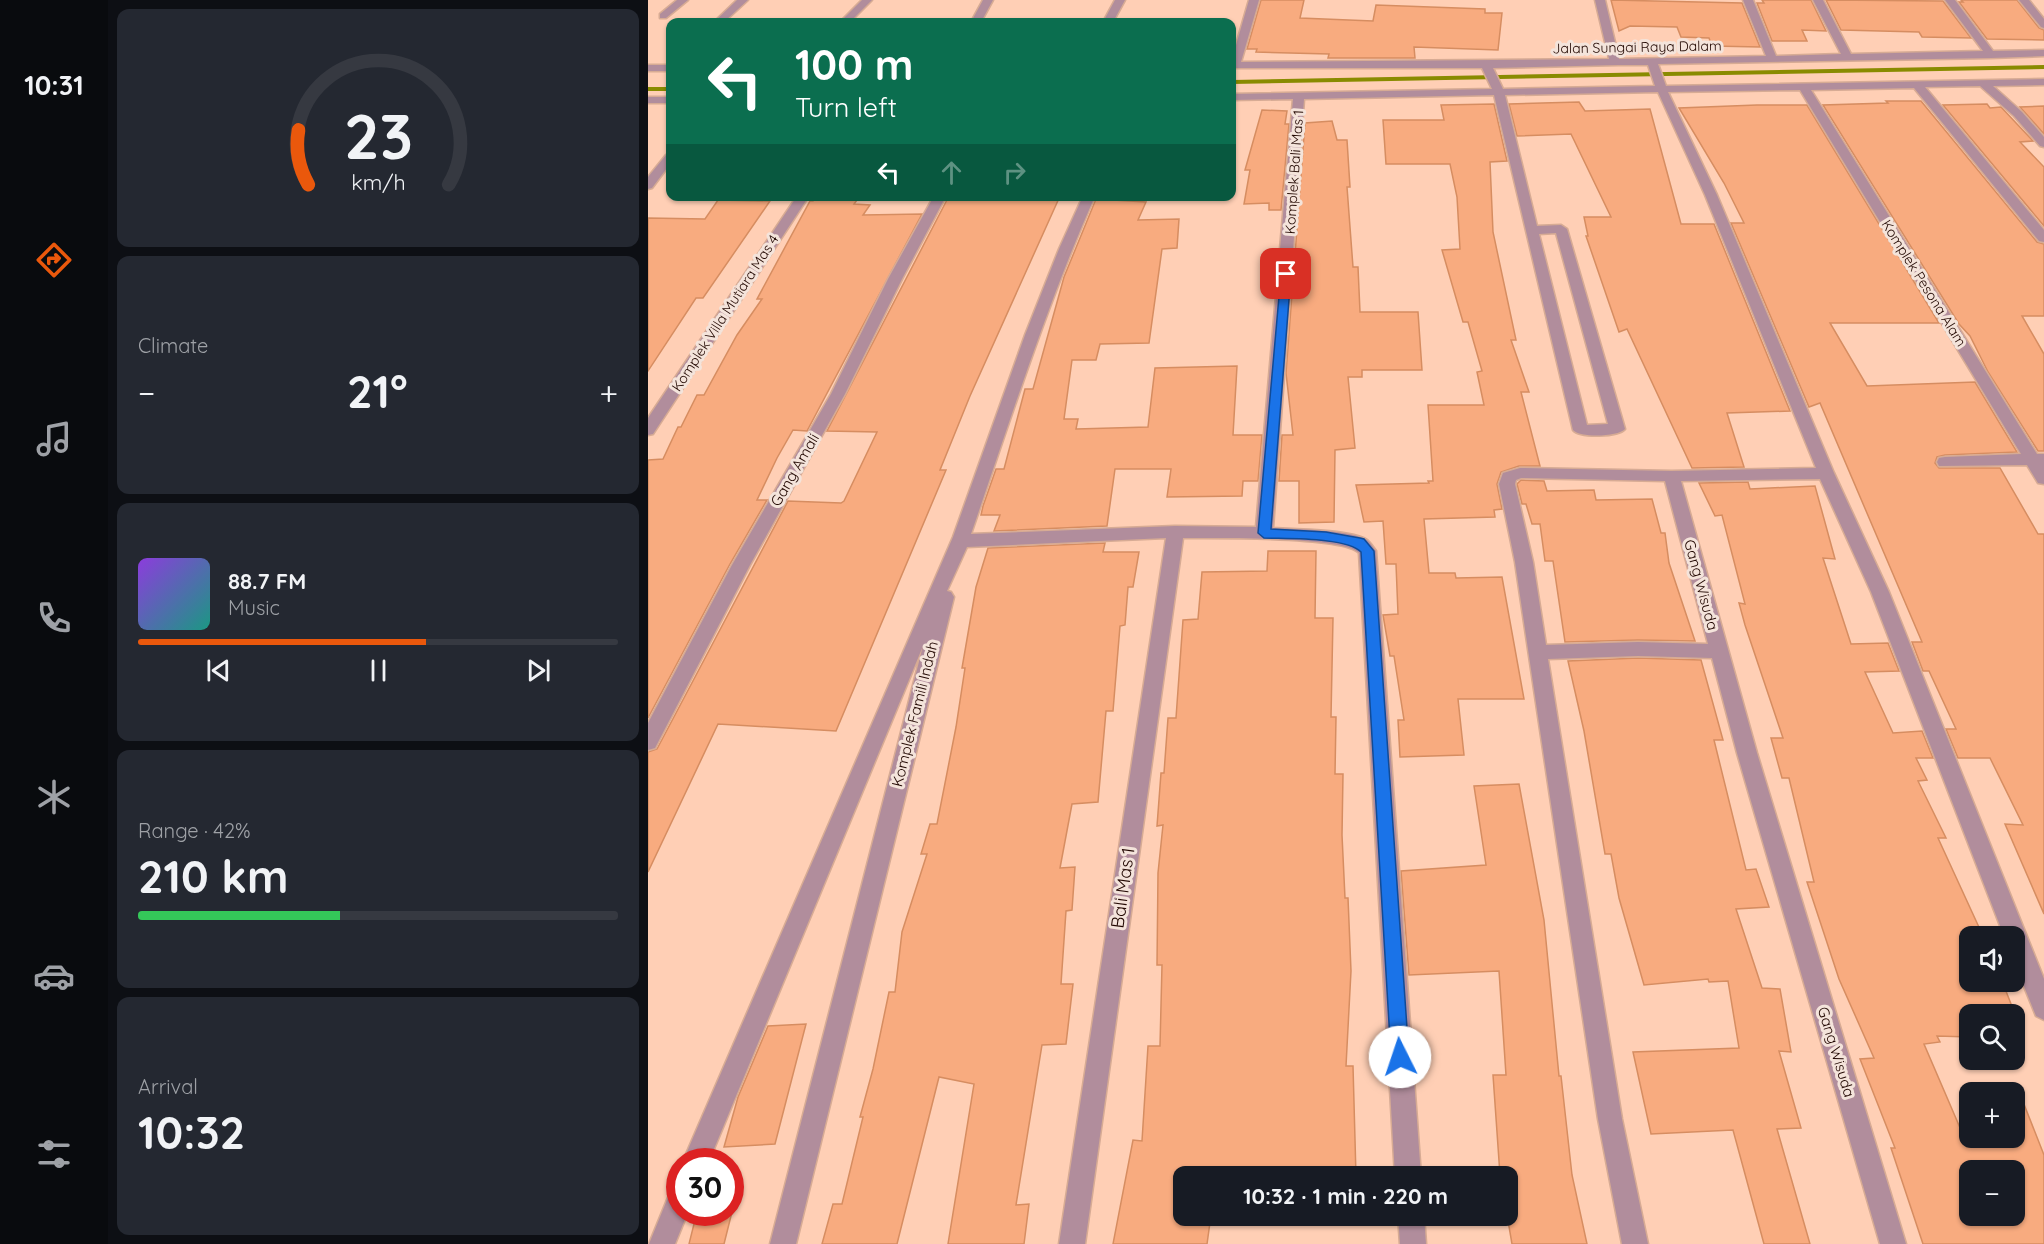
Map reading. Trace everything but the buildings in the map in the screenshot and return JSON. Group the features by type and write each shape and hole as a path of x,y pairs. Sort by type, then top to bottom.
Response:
{"street":[{"path":"663,16 683,0"},
{"path":"723,18 743,0"},
{"path":"849,18 867,0"},
{"path":"978,18 988,0"},
{"path":"1110,18 1120,0"},
{"path":"1236,56 1254,0"},
{"path":"1600,0 1615,63"},
{"path":"1748,0 1772,58"},
{"path":"1818,0 1847,56"},
{"path":"1950,0 1991,55"},
{"path":"2024,0 2044,25"},
{"name":"Jalan Sungai Raya Dalam","path":"1236,65 1488,69 1772,58 1991,55 2030,70 2044,53"},
{"path":"1652,63 1661,88 1711,195 1826,473 1880,592 2044,1008"},
{"path":"648,68 666,68"},
{"path":"1488,69 1498,92 1581,430 1617,429 1561,229 1532,230"},
{"path":"1236,97 1299,98 1661,88 1983,83 2030,70"},
{"path":"1916,83 2044,238"},
{"path":"1983,83 2018,114 2044,144"},
{"name":"Komplek Pesona Alam","path":"1804,87 2038,459 2044,478"},
{"name":"Komplek Bali Mas 1","path":"1264,533 1299,98"},
{"path":"648,100 666,99"},
{"path":"648,185 666,163"},
{"name":"Komplek Villa Mutiara Mas 4","path":"648,430 800,201"},
{"name":"Gang Amali","path":"648,742 741,565 838,394 895,279 937,201"},
{"name":"Komplek Famili Indah","path":"783,1244 959,541 1032,335 1065,249 1087,201"},
{"path":"1945,462 2038,459"},
{"path":"1635,1244 1610,1119 1524,562 1507,484 1509,477 1520,473 1672,476 1826,473"},
{"name":"Gang Wisuda","path":"1672,476 1747,753 1893,1244"},
{"path":"702,1148 959,541 1175,532 1264,533 1326,537 1360,543 1367,551 1407,1166"},
{"name":"Bali Mas 1","path":"1072,1244 1175,532"},
{"path":"1538,652 1638,649 1719,651"},
{"path":"662,1244 669,1226"},
{"path":"1412,1226 1413,1244"}],"waterway":[{"path":"1236,82 2044,67"},
{"path":"648,89 666,89"}],"route":[{"path":"1286,274 1264,533 1326,537 1360,543 1367,551 1400,1057"}]}
